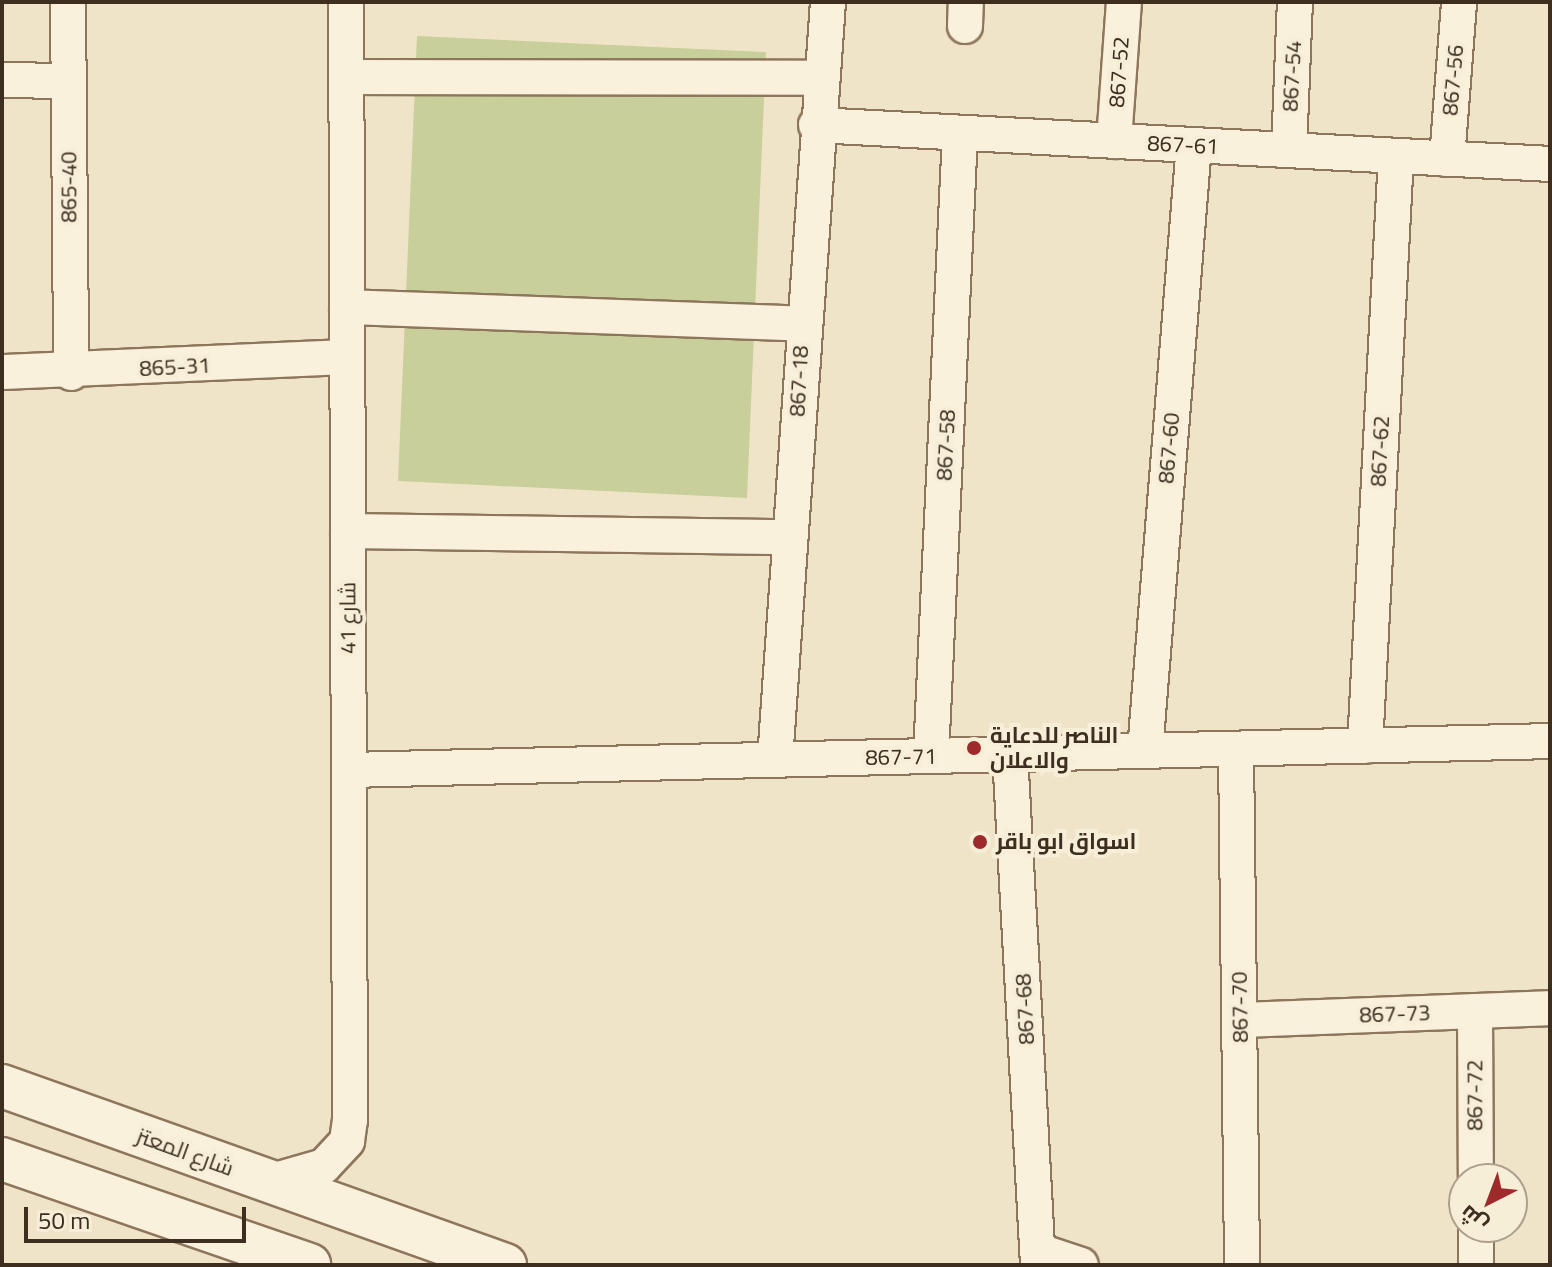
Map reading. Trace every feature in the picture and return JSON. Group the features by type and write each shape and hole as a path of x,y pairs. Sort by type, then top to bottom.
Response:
{"street":[{"name":"865-40","path":"68,2 71,373"},
{"name":"شارع 41","path":"268,1182 324,1166 347,1141 346,2"},
{"name":"867-18","path":"775,760 802,324 828,2"},
{"name":"867-52","path":"1114,141 1124,2"},
{"name":"867-54","path":"1289,150 1295,2"},
{"name":"867-56","path":"1447,159 1459,2"},
{"path":"347,77 821,78"},
{"path":"2,80 69,81"},
{"name":"867-61","path":"816,125 1550,164"},
{"name":"867-58","path":"931,756 960,133"},
{"name":"867-60","path":"1145,751 1194,145"},
{"name":"867-62","path":"1365,746 1396,156"},
{"path":"347,307 802,324"},
{"name":"865-31","path":"2,372 71,373 347,357"},
{"path":"348,531 790,537"},
{"name":"867-71","path":"349,770 1550,741"},
{"name":"867-70","path":"1236,749 1242,1265"},
{"name":"867-68","path":"1010,754 1038,1258"},
{"name":"867-73","path":"1240,1020 1550,1008"},
{"name":"867-72","path":"1475,1011 1476,1163"},
{"name":"شارع المعتز","path":"2,1086 505,1265"},
{"path":"2,1159 309,1265"},
{"path":"1476,1243 1476,1265"},
{"path":"1038,1258 1081,1265"}],"green space":[{"path":"417,36 766,52 747,498 398,481"}],"place":[{"name":"الناصر للدعاية والاعلان","path":"974,748"},
{"name":"اسواق ابو باقر","path":"980,842"}]}
